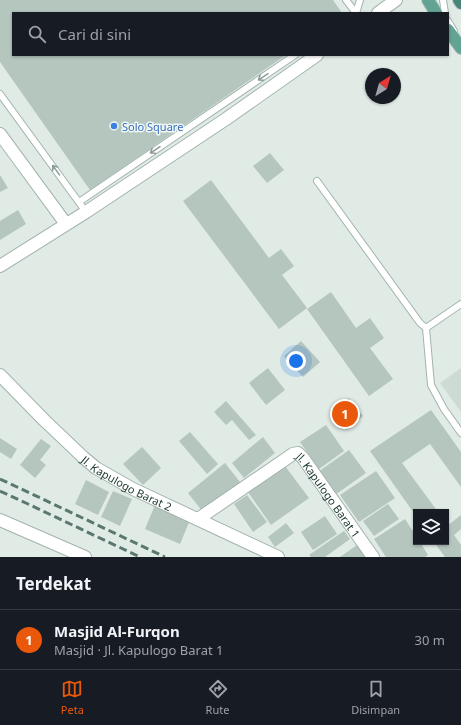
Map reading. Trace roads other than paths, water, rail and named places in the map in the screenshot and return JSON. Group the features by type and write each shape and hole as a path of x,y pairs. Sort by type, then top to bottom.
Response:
{"main road":[{"path":"428,0 435,12"},
{"path":"449,31 461,48"}],"street":[{"path":"379,12 395,1"},
{"path":"0,266 86,212 226,119 316,56"},
{"path":"0,134 66,224"},
{"name":"Jl. Kapulogo Barat 2","path":"0,375 44,420 96,468 133,488 278,557"},
{"name":"Jl. Kapulogo Barat 1","path":"198,519 293,454 298,453 373,557"},
{"path":"0,520 85,557"}],"lane":[{"path":"346,0 355,12"},
{"path":"356,12 360,0"},
{"path":"443,0 445,12"},
{"path":"449,22 461,40"},
{"path":"79,202 294,56"},
{"path":"0,94 86,212"},
{"path":"317,181 420,323 426,328 431,385 444,409 461,433"},
{"path":"426,328 461,304"}],"railway":[{"path":"0,479 165,557"},
{"path":"0,491 140,557"}],"place":[{"name":"Solo Square","path":"114,126"},
{"name":"Masjid Al-Furqon","path":"345,414"}]}
